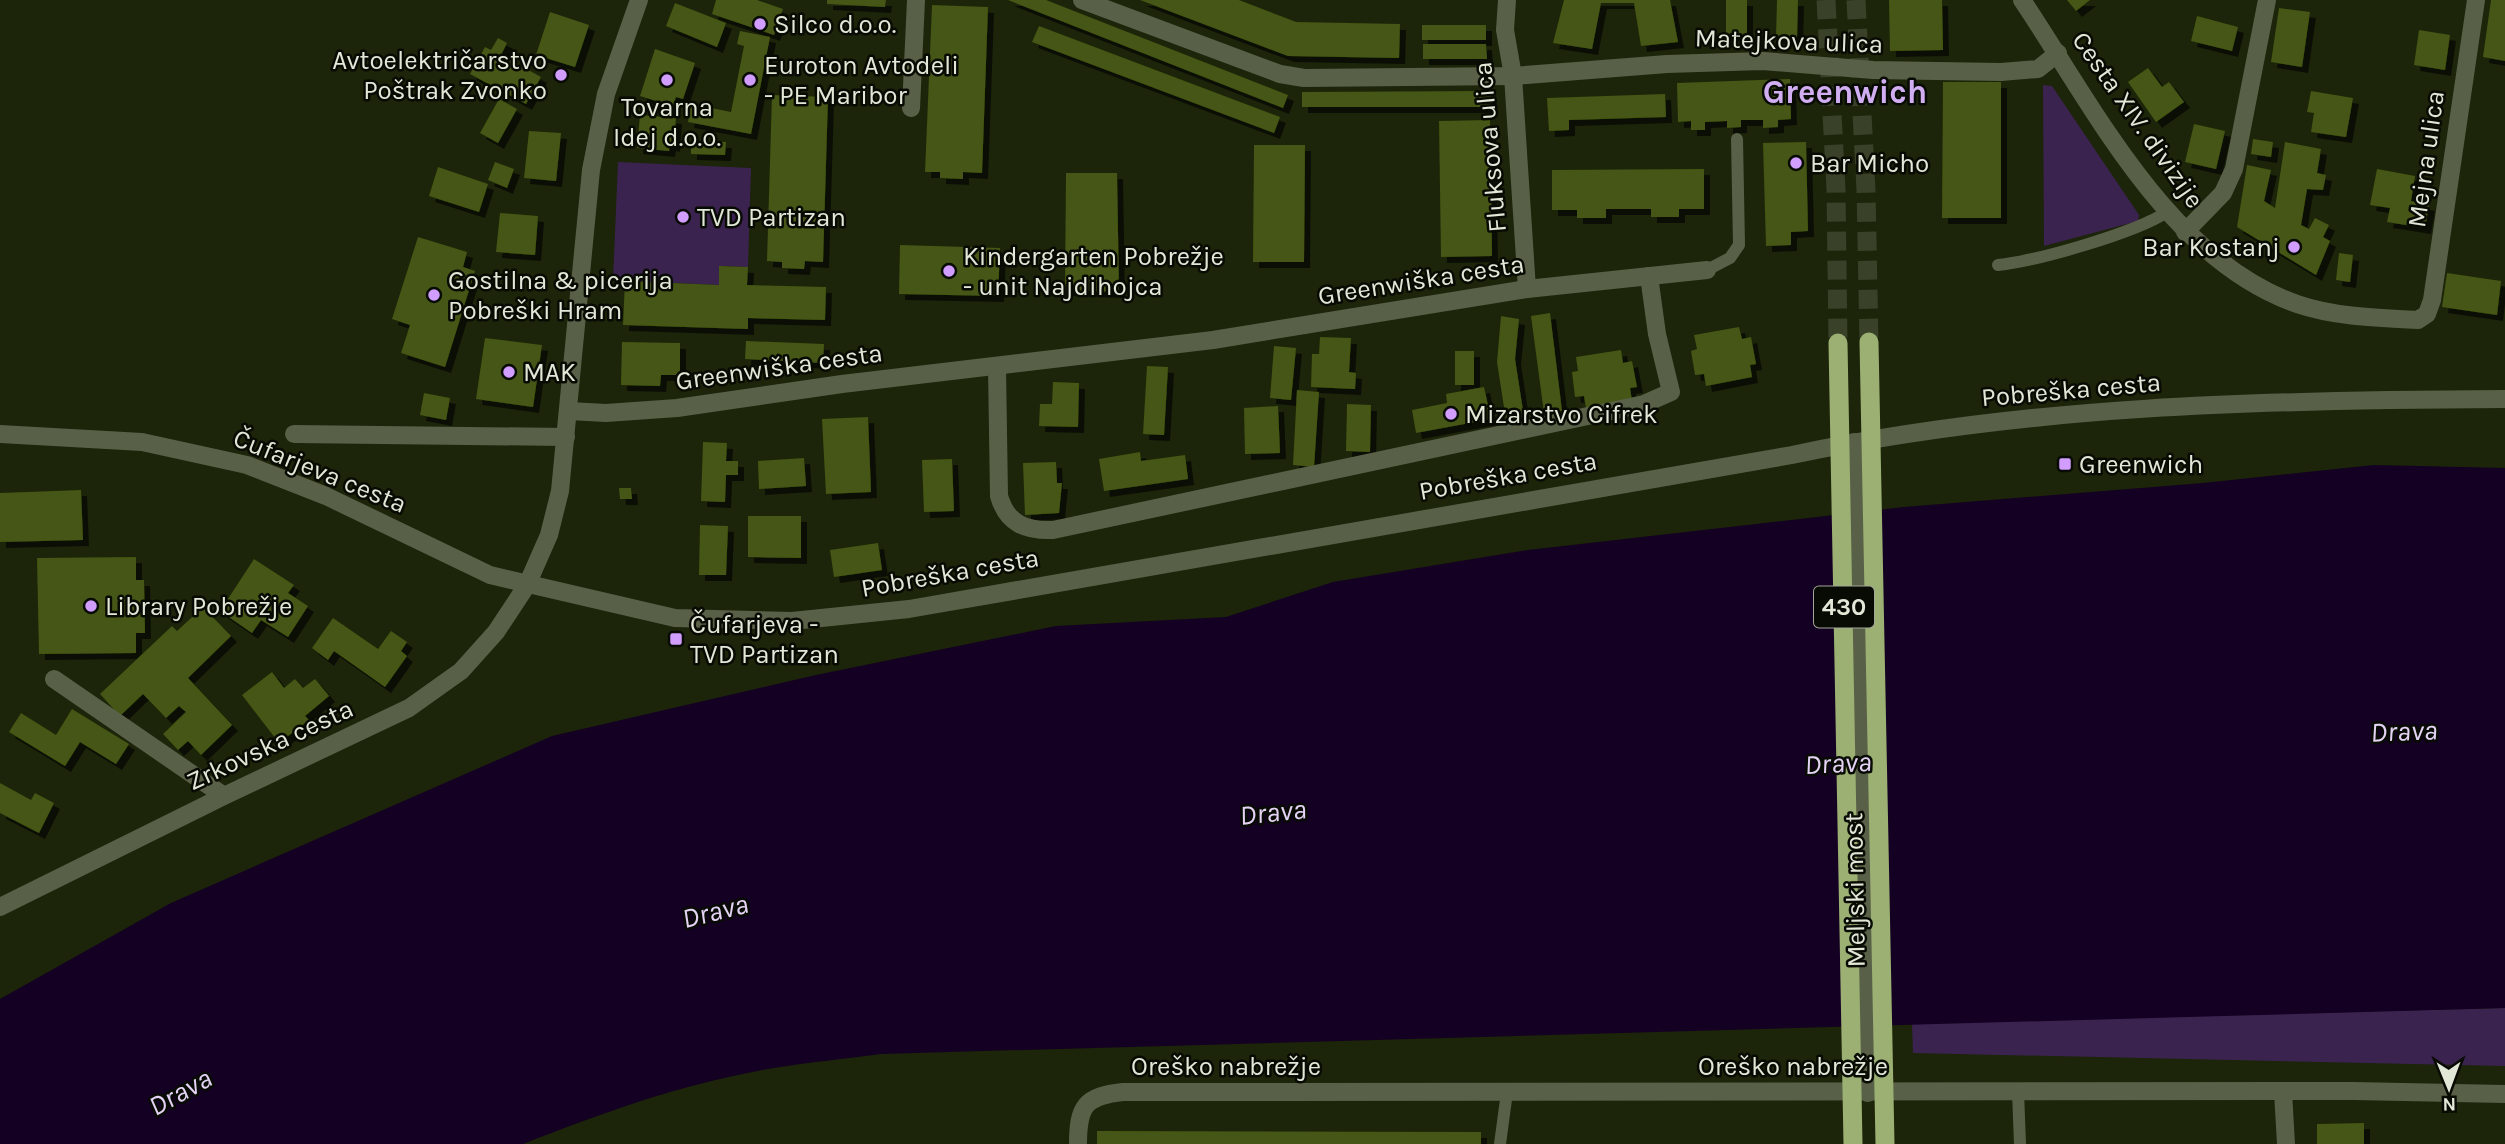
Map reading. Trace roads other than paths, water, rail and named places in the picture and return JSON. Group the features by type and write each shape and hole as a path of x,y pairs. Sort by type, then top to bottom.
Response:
{"highway":[{"name":"Meljski most","path":"1869,342 1885,1144"},
{"name":"Meljski most","path":"1838,343 1853,1144"}],"street":[{"name":"Zrkovska cesta","path":"0,907 409,708 461,671 496,632 527,585 549,535 560,491 592,170 607,94 639,0"},
{"path":"911,108 916,0"},
{"name":"Matejkova ulica","path":"1082,0 1280,74 1327,78 1513,76 1667,64 1763,61 1873,70 2001,72 2038,69 2058,53"},
{"name":"Fluksova ulica","path":"1507,0 1505,30 1513,76 1527,289"},
{"name":"Cesta XIV. divizije","path":"2022,0 2143,183 2185,232 2206,251 2264,289 2296,303 2331,313 2418,320"},
{"path":"2185,232 2223,193 2234,169 2267,0"},
{"name":"Mejna ulica","path":"2418,320 2427,314 2432,300 2476,0"},
{"name":"Greenwiška cesta","path":"569,411 606,413 677,408 842,384 1213,341 1527,289 1707,270"},
{"path":"997,367 999,496 1010,519 1022,527 1037,531 1644,404 1671,392 1657,334 1649,276"},
{"name":"Pobreška cesta","path":"527,585 675,618 792,621 841,618 1962,425 2099,412 2303,402 2505,400"},
{"name":"Čufarjeva cesta","path":"0,434 142,442 247,465 326,496 490,575 527,585"},
{"path":"294,434 566,437"},
{"name":"Meljski most","path":"1854,442 1868,1093"},
{"path":"54,678 224,796"},
{"name":"Oreško nabrežje","path":"1077,1144 1079,1117 1085,1106 1094,1097 1123,1092 2505,1094"},
{"path":"2283,1092 2286,1144"}],"lane":[{"name":"Greenwiška cesta","path":"1707,270 1730,258 1739,245 1737,139"},
{"path":"1998,265 2016,263 2149,224 2167,212"},
{"path":"1500,1144 1507,1092"},
{"path":"2018,1092 2020,1144"}],"water":[{"name":"Drava","path":"2374,465 2505,468 2505,1008 881,1054 787,1066 710,1081 615,1110 523,1144 0,1144 0,999 171,903 552,736 816,675 1056,626 1226,617 1333,582 1528,550 1904,507 2203,483"}],"tunnel":[{"path":"1826,0 1836,189 1838,343"},
{"path":"1856,0 1866,190 1869,342"}],"place":[{"name":"Silco d.o.o.","path":"760,24"},
{"name":"Avtoelektričarstvo Poštrak Zvonko","path":"561,75"},
{"name":"Tovarna Idej d.o.o.","path":"667,80"},
{"name":"Euroton Avtodeli - PE Maribor","path":"750,80"},
{"name":"Bar Micho","path":"1796,163"},
{"name":"TVD Partizan","path":"683,217"},
{"name":"Bar Kostanj","path":"2294,247"},
{"name":"Kindergarten Pobrežje - unit Najdihojca","path":"949,271"},
{"name":"Gostilna & picerija Pobreški Hram","path":"434,295"},
{"name":"MAK","path":"509,372"},
{"name":"Mizarstvo Cifrek","path":"1451,414"},
{"name":"Greenwich","path":"2065,464"},
{"name":"Library Pobrežje","path":"91,606"},
{"name":"Čufarjeva - TVD Partizan","path":"676,639"}],"district":[{"name":"Greenwich","path":"1845,92"}]}
